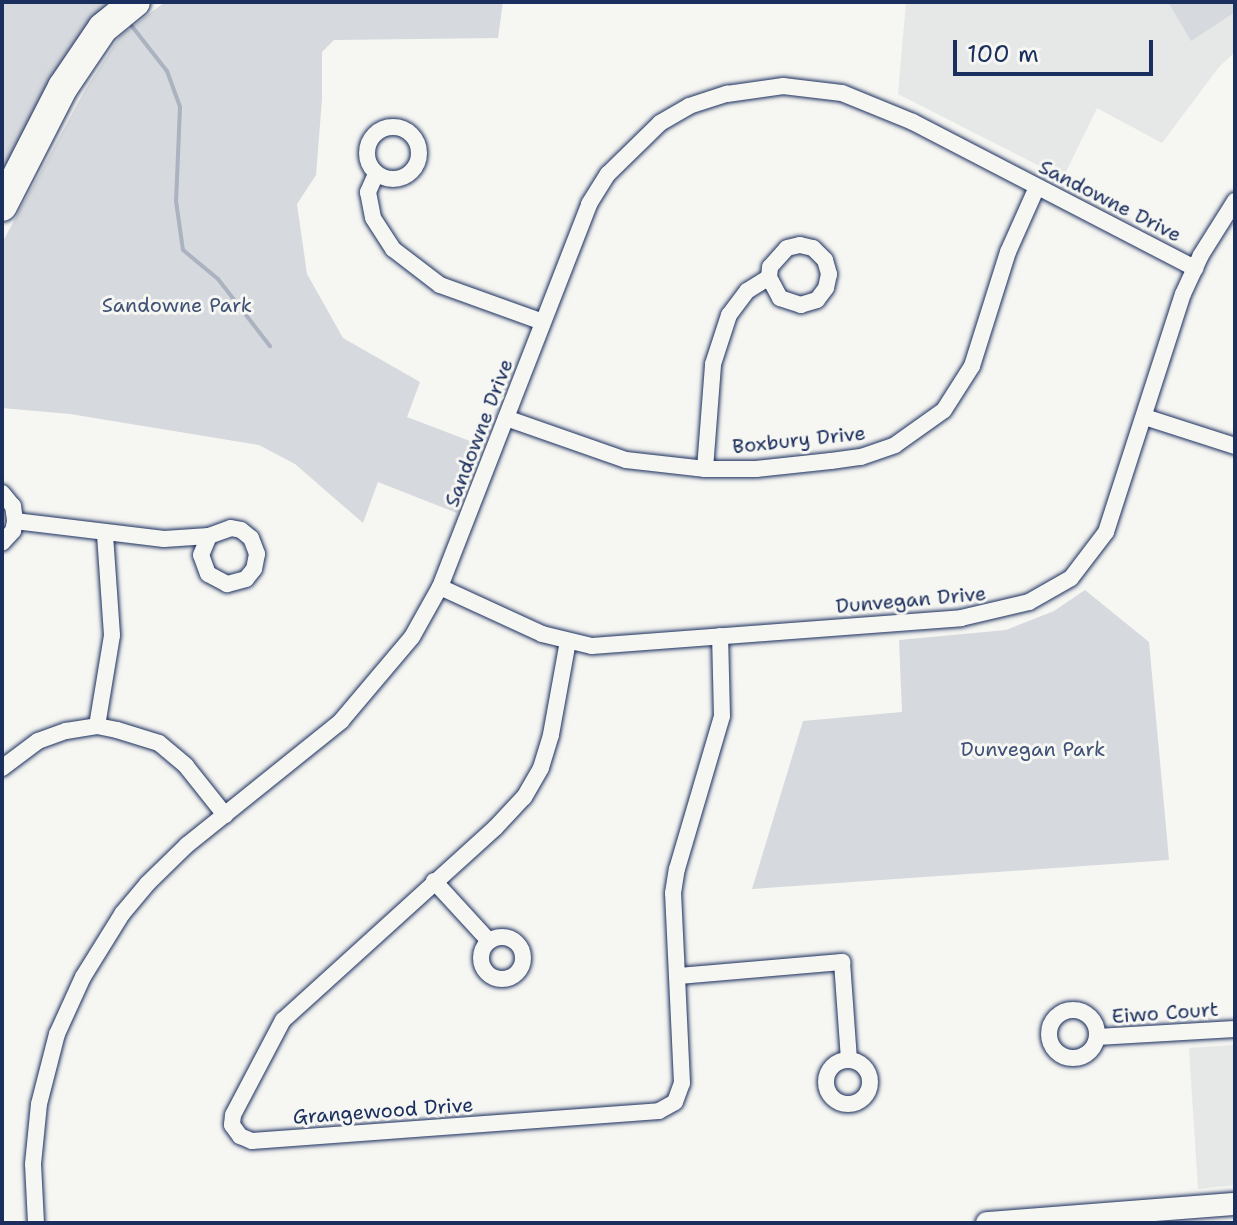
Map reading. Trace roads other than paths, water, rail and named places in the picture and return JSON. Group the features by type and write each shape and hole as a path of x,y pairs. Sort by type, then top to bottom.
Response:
{"highway":[{"path":"2,206 63,87 103,28 135,2"}],"main road":[{"path":"987,1223 1235,1204"}],"street":[{"name":"Sandowne Drive","path":"36,1223 33,1164 39,1104 57,1034 83,977 122,914 147,884 187,845 341,721 412,637 440,587 589,204 608,174 660,123 689,106 727,94 783,86 842,93 913,122 1195,268"},
{"path":"376,174 368,192 373,218 393,249 440,285 543,322"},
{"name":"Boxbury Drive","path":"506,418 626,460 705,469 756,469 861,457 895,445 922,429 944,410 972,366 1008,252 1037,187"},
{"name":"Dunvegan Drive","path":"440,587 542,634 568,641 619,646 961,618 1029,602 1071,578 1106,532 1195,268 1235,201"},
{"path":"705,469 713,364 729,315 747,291 769,277"},
{"path":"1145,417 1235,446"},
{"path":"2,493 13,506 15,521 13,531 2,543"},
{"path":"15,521 45,522 105,534 164,539 209,536"},
{"path":"97,726 112,635 105,534"},
{"name":"Grangewood Drive","path":"568,641 551,735 541,768 524,797 505,818 283,1020 233,1115 232,1125 240,1136 252,1141 659,1111 675,1102 682,1083 673,893 677,869 722,716 720,636"},
{"path":"2,768 38,741 66,731 97,726 159,743 186,766 225,815"},
{"path":"434,881 489,941"},
{"path":"678,976 842,962 849,1060"},
{"name":"Eiwo Court","path":"1097,1037 1235,1029"}],"waterway":[{"path":"131,25 167,71 180,107 176,201 183,250 218,279 270,346"}],"park label":[{"name":"Sandowne Park","path":"177,305"},
{"name":"Dunvegan Park","path":"1033,749"}]}
